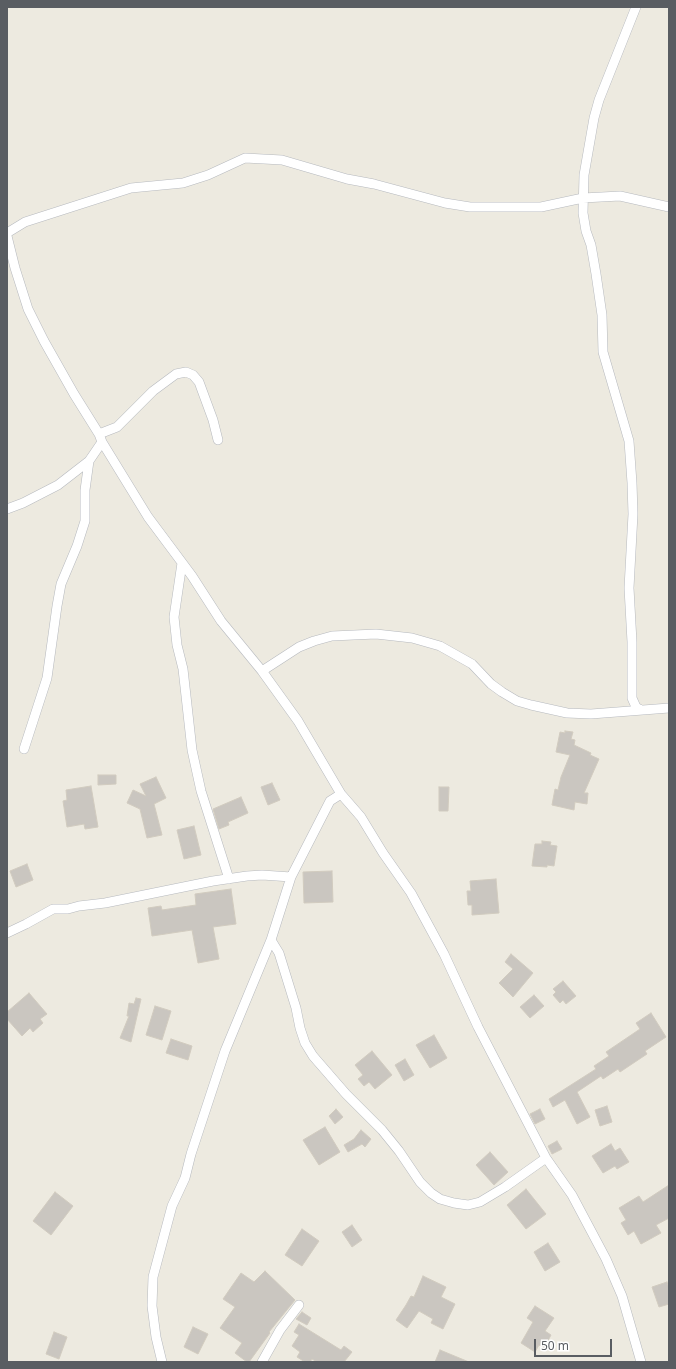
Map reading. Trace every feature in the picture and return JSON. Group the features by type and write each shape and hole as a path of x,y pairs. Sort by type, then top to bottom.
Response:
{"street":[{"path":"636,7 599,100 594,118 587,157 583,213 586,231 591,245 602,315 603,352 629,441 632,471 633,514 629,588 632,642 632,698 633,703 641,710"},
{"path":"640,1362 622,1296 606,1259 572,1195 546,1158 478,1027 444,954 411,893 383,853 361,817 341,794 298,721 262,671 221,620 182,563 148,518 74,394 28,309 15,268 7,235 25,222 131,188 183,183 208,175 245,158 282,160 445,203 470,207 541,207 583,198 620,196 669,207"},
{"path":"24,749 47,678 61,584 77,546 85,521 85,490 89,461 100,438 117,427 153,391 176,374 186,372 193,375 198,382 213,420 218,440"},
{"path":"7,509 23,503 58,485 89,461"},
{"path":"182,563 174,617 177,645 183,669 192,750 201,791 229,879"},
{"path":"262,671 299,647 314,641 332,636 376,634 397,636 440,646 472,664 491,684 502,692 517,700 532,705 567,713 591,714 669,708"},
{"path":"162,1362 156,1337 152,1306 153,1277 160,1246 172,1206 186,1178 190,1154 225,1051 271,940 291,877 330,801 341,794"},
{"path":"7,933 32,922 53,909 68,909 79,906 105,903 229,879 262,875 291,877"},
{"path":"271,940 279,953 296,1008 300,1028 305,1043 312,1056 346,1094 382,1130 399,1151 420,1182 431,1193 440,1199 454,1203 468,1205 480,1202 505,1187 546,1158"},
{"path":"262,1362 280,1330 299,1305"}],"building":[{"path":"565,731 573,732 571,739 575,740 574,745 591,753 590,755 599,759 584,793 588,793 587,804 575,802 574,810 552,805 555,789 558,790 561,777 570,755 556,752 560,732 565,733"},
{"path":"98,775 116,775 116,784 98,785"},
{"path":"156,777 166,798 154,804 162,835 147,838 140,809 127,803 133,790 146,796 140,784"},
{"path":"272,783 280,800 268,805 261,787"},
{"path":"91,786 98,827 85,829 84,824 67,827 63,801 67,800 66,790"},
{"path":"439,787 449,787 448,811 439,811"},
{"path":"241,797 248,813 228,822 229,825 219,829 213,809"},
{"path":"194,826 201,855 184,859 177,830"},
{"path":"542,841 551,842 550,845 557,846 554,866 532,866 535,844 542,844"},
{"path":"27,864 33,880 16,887 10,871"},
{"path":"332,871 333,902 304,903 303,872"},
{"path":"496,879 499,913 472,915 472,905 468,905 467,891 471,891 470,881"},
{"path":"231,889 236,924 213,927 219,959 198,963 192,930 152,936 148,908 161,906 162,910 196,905 195,894"},
{"path":"511,954 533,973 513,997 499,983 513,969 505,962"},
{"path":"563,981 576,996 566,1004 563,1000 560,1003 553,995 556,992 553,989"},
{"path":"29,993 47,1014 40,1019 43,1023 33,1032 30,1028 22,1036 7,1019 7,1012"},
{"path":"534,995 544,1006 530,1018 520,1007"},
{"path":"136,998 141,999 131,1042 120,1038 129,1016 127,1016 129,1003 134,1004"},
{"path":"155,1006 171,1011 162,1040 146,1035"},
{"path":"651,1013 666,1037 645,1051 647,1054 620,1072 618,1069 603,1079 601,1076 577,1092 590,1117 577,1124 565,1100 553,1107 549,1099 596,1069 594,1066 609,1056 606,1052 640,1029 636,1023"},
{"path":"434,1035 447,1058 430,1068 416,1045"},
{"path":"171,1039 192,1046 188,1060 166,1053"},
{"path":"372,1051 392,1075 375,1089 369,1082 364,1086 358,1079 363,1075 355,1065"},
{"path":"405,1059 414,1075 404,1081 395,1065"},
{"path":"607,1106 612,1122 600,1126 595,1110"},
{"path":"336,1109 343,1117 335,1124 329,1116"},
{"path":"540,1109 545,1119 535,1124 530,1114"},
{"path":"325,1127 340,1152 319,1165 303,1140"},
{"path":"361,1130 371,1139 365,1147 362,1144 348,1152 344,1145 354,1139"},
{"path":"557,1141 562,1149 552,1154 548,1146"},
{"path":"611,1144 615,1151 620,1148 629,1162 617,1169 615,1166 603,1173 592,1156"},
{"path":"490,1152 508,1172 494,1185 476,1165"},
{"path":"669,1185 669,1218 656,1225 661,1233 641,1244 634,1231 628,1235 621,1223 626,1220 619,1208 639,1196 643,1202"},
{"path":"526,1189 546,1214 526,1229 507,1205"},
{"path":"55,1192 73,1206 51,1235 33,1221"},
{"path":"352,1225 362,1240 352,1247 342,1232"},
{"path":"302,1229 319,1241 302,1266 285,1255"},
{"path":"548,1243 560,1262 545,1271 534,1252"},
{"path":"265,1271 295,1300 269,1332 270,1333 249,1362 247,1362 235,1353 242,1343 220,1328 235,1307 223,1299 241,1273 254,1282"},
{"path":"423,1276 446,1287 441,1297 455,1304 443,1329 431,1323 433,1319 419,1311 407,1328 396,1320 411,1296 414,1297"},
{"path":"667,1282 669,1288 669,1304 659,1307 652,1287"},
{"path":"535,1306 554,1318 545,1331 551,1335 544,1348 539,1345 535,1352 521,1343 533,1322 527,1318"},
{"path":"302,1312 311,1318 307,1325 296,1319"},
{"path":"299,1324 341,1350 344,1346 352,1352 344,1362 317,1362 312,1359 310,1362 305,1362 297,1357 300,1352 292,1346 299,1335 294,1332"},
{"path":"193,1327 208,1334 198,1354 184,1347"},
{"path":"54,1332 67,1337 59,1359 46,1354"},
{"path":"440,1350 469,1362 435,1362"}]}
